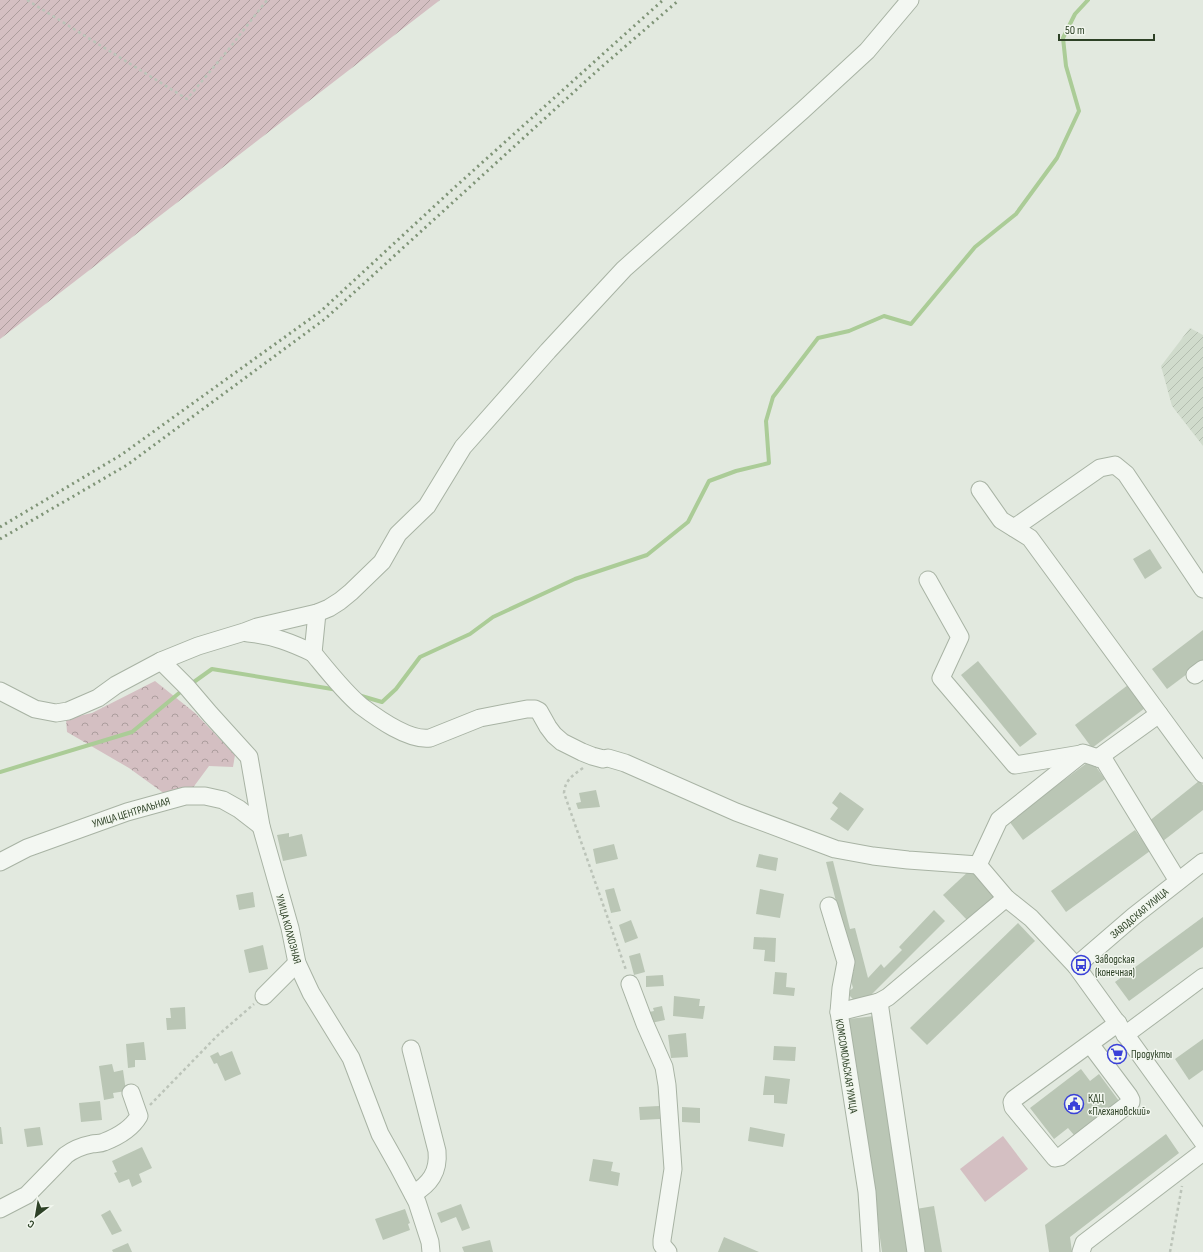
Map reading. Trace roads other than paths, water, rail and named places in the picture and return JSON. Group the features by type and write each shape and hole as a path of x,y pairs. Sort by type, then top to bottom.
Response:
{"street":[{"path":"0,692 35,709 56,713 68,711 98,698 116,686 161,661 198,646 257,627 317,613 329,608 351,592 382,562 398,534 427,506 463,447 548,351 624,269 867,51 910,0"},
{"path":"1014,528 1100,468 1115,465 1126,474 1203,589"},
{"path":"980,490 1001,520 1030,538 1201,769"},
{"path":"928,580 960,637 941,678 1015,765 1091,756 1104,760 1178,881"},
{"path":"313,653 317,613"},
{"path":"244,632 270,636 313,653 331,675 361,705 396,729 406,734 430,738 480,718 527,709 536,709 539,711 548,728 554,735 562,742 582,752 603,759 608,758 625,763 736,812 835,849 873,856 908,860 978,865 1006,898 1031,918 1076,966 1203,1142"},
{"name":"УЛИЦА КОЛХОЗНАЯ","path":"161,661 187,687 249,757 261,826 290,928 297,963 311,993 351,1058 380,1134 398,1166 419,1209 432,1252"},
{"path":"978,865 999,820 1091,756 1159,714"},
{"name":"УЛИЦА ЦЕНТРАЛЬНАЯ","path":"0,862 27,848 127,812 185,796 205,796 223,800 239,809 261,826"},
{"name":"ЗАВОДСКАЯ УЛИЦА","path":"1076,966 1134,916 1203,862"},
{"name":"КОМСОМОЛЬСКАЯ УЛИЦА","path":"871,1252 867,1192 839,1012 879,1002 888,997 1006,898"},
{"path":"830,906 846,962 841,988 839,1012"},
{"path":"264,996 297,963"},
{"path":"1090,1044 1129,1096 1131,1102 1060,1157 1055,1158 1013,1107 1012,1102 1020,1094 1090,1044 1121,1029 1203,977"},
{"path":"630,984 645,1024 664,1067 667,1085 673,1169 662,1245 668,1252"},
{"path":"879,1002 916,1252"},
{"path":"411,1049 437,1151 435,1172 424,1187 412,1194"},
{"path":"0,1209 27,1195 66,1155 72,1151 92,1144 104,1142 119,1135 134,1124 139,1116 131,1093"},
{"path":"1081,1252 1084,1243 1203,1152"}],"waterway":[{"path":"358,695 382,702 396,689 420,657 470,634 493,617 575,579 647,555 688,522 709,481 736,471 769,463 766,421 773,397 818,338 849,331 884,316 911,324 975,247 1016,214 1057,158 1079,111 1066,66 1063,38 1075,14 1088,0"},
{"path":"191,684 212,669 338,690"},
{"path":"0,772 132,732 184,689"}],"railway":[{"path":"0,527 121,455 321,311 455,187 663,0"},
{"path":"0,539 127,465 325,319 598,70 679,0"}],"place":[{"name":"Заводская (конечная)","path":"1081,965"},
{"name":"Продукты","path":"1117,1054"},
{"name":"КДЦ «Плехановский»","path":"1074,1104"}]}
